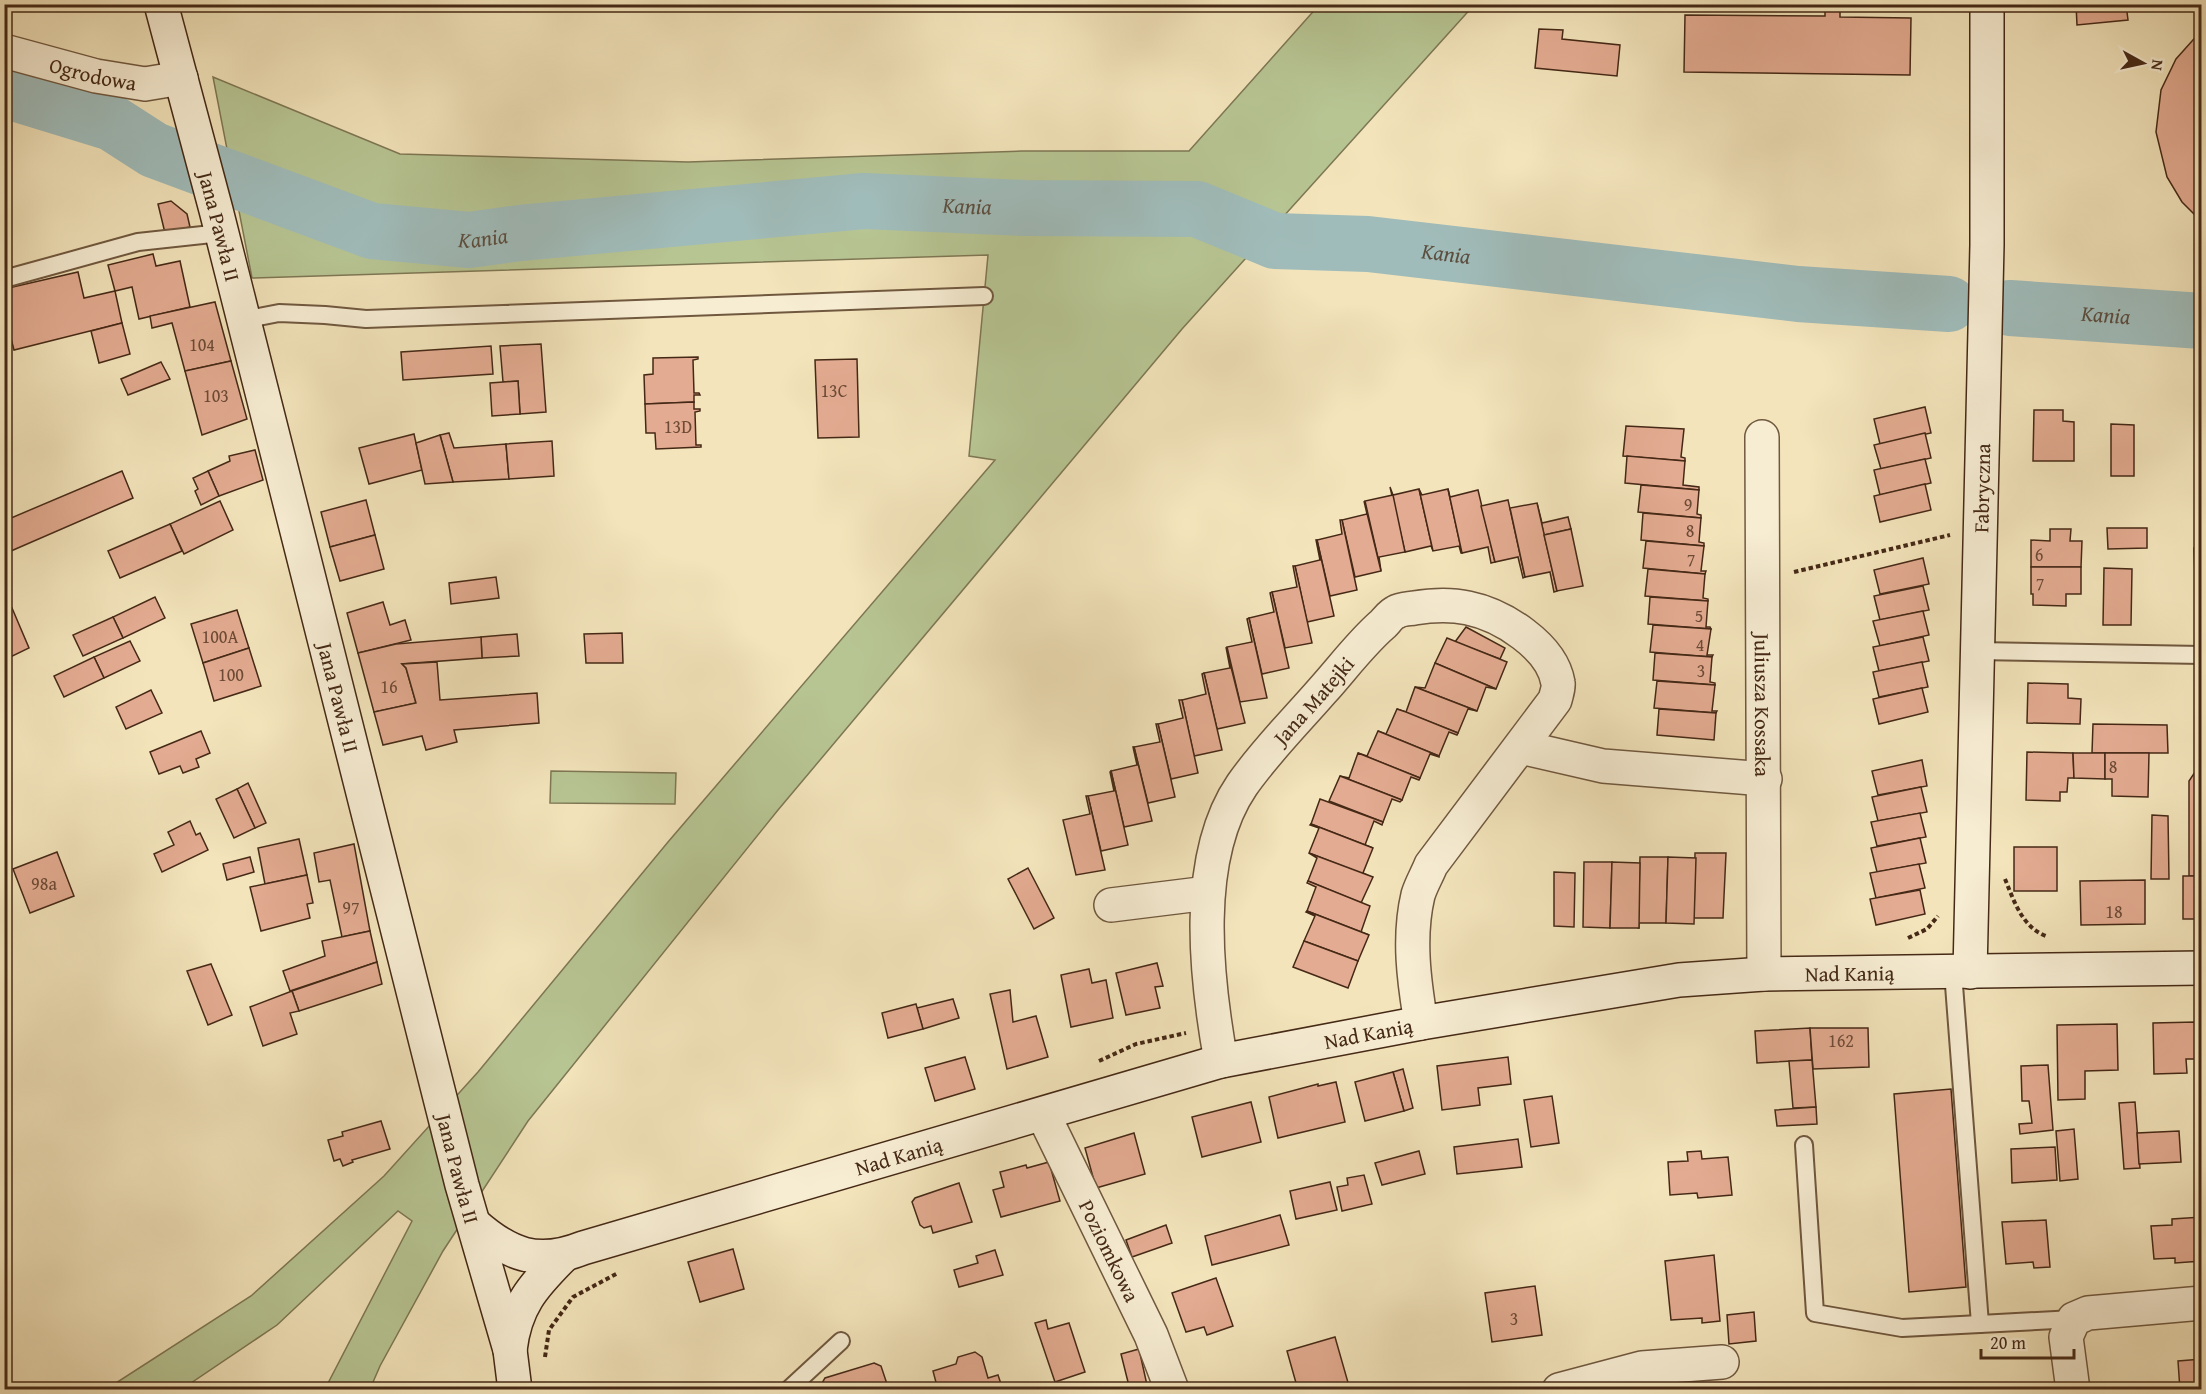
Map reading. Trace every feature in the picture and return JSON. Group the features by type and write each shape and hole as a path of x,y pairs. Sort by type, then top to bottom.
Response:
{"street":[{"name":"Jana Pawła II","path":"161,4 219,222 449,1131 510,1350 515,1389"},
{"name":"Fabryczna","path":"1961,972 1972,869 1987,245 1987,4"},
{"name":"Ogrodowa","path":"4,51 96,76 145,84 181,78"},
{"name":"Juliusza Kossaka","path":"1762,437 1764,974"},
{"name":"Jana Matejki","path":"1221,1060 1213,1014 1206,940 1208,893 1218,843 1229,808 1242,785 1279,740 1368,639 1396,611 1438,604 1469,608 1500,620 1537,644 1551,662 1559,684 1555,700 1431,865 1419,894 1412,929 1415,984 1421,1023"},
{"path":"1521,747 1603,766 1765,779"},
{"path":"1111,905 1208,893"},
{"name":"Nad Kanią","path":"474,1224 492,1240 510,1251 529,1255 562,1256 594,1244 1221,1060 1421,1023 1667,982 1764,974 2202,968"},
{"name":"Poziomkowa","path":"1043,1114 1151,1335 1172,1389"},
{"name":"Nad Kanią","path":"510,1350 512,1330 533,1285 562,1256"},
{"path":"2073,1389 2066,1337 2073,1319 2088,1313 2202,1304"},
{"path":"1559,1389 1642,1368 1722,1362"}],"lane":[{"path":"4,279 219,222"},
{"path":"243,320 279,313 366,319 984,296"},
{"path":"1977,651 2202,655"},
{"path":"1961,972 1980,1324"},
{"path":"1804,1145 1815,1313 1902,1328 2073,1319"},
{"path":"788,1389 841,1341"}],"path":[{"path":"1763,579 1957,534"},
{"path":"1972,869 2002,870 2017,907 2034,932 2052,938"},
{"path":"544,1367 549,1330 573,1297 621,1272"}],"green space":[{"path":"1319,5 1474,5 1182,329 778,810 528,1121 443,1251 380,1366 370,1389 325,1389 412,1221 398,1211 277,1325 182,1389 105,1390 251,1296 384,1176 478,1072 668,842 995,460 969,456 988,255 252,278 213,77 400,154 688,162 1022,151 1189,151"},
{"path":"551,771 676,773 675,804 550,803"}],"building":[{"path":"2076,4 2126,4 2128,20 2077,25"},
{"path":"1825,6 1840,6 1840,17 1911,18 1910,75 1684,72 1685,15 1825,16"},
{"path":"1539,29 1563,30 1562,39 1620,45 1617,76 1535,68"},
{"path":"2201,31 2202,222 2182,202 2167,177 2156,132 2161,90 2176,59"},
{"path":"171,201 187,214 190,227 165,233 158,204"},
{"path":"153,254 156,266 180,261 190,307 139,319 132,287 115,291 108,265"},
{"path":"78,272 84,298 115,291 122,323 14,350 4,311 4,289"},
{"path":"215,302 231,361 185,371 172,323 152,328 150,316"},
{"path":"122,323 130,354 99,363 91,331"},
{"path":"541,344 546,412 520,414 518,381 503,382 500,346"},
{"path":"491,346 493,374 403,380 401,352"},
{"path":"698,357 693,360 694,393 700,395 694,395 694,402 645,404 644,375 653,374 653,358"},
{"path":"857,359 859,437 818,438 815,360"},
{"path":"231,361 247,419 202,435 185,371"},
{"path":"161,362 170,379 128,395 121,379"},
{"path":"518,381 520,414 492,416 490,383"},
{"path":"694,402 694,409 700,409 695,412 696,445 701,445 701,447 656,449 655,433 646,433 645,404"},
{"path":"1925,407 1931,433 1880,444 1874,419"},
{"path":"2034,410 2063,410 2063,421 2074,422 2074,461 2033,461"},
{"path":"2111,424 2134,425 2134,476 2111,476"},
{"path":"1626,426 1684,429 1681,457 1685,458 1685,461 1623,456"},
{"path":"449,433 454,448 506,444 509,479 453,482 440,435"},
{"path":"1925,433 1931,458 1881,469 1874,445"},
{"path":"414,434 422,470 369,484 359,448"},
{"path":"440,435 453,482 425,484 416,443"},
{"path":"552,441 554,476 509,479 506,444"},
{"path":"255,450 263,480 219,496 208,471 230,461 229,456"},
{"path":"1627,456 1685,461 1683,485 1699,487 1699,490 1625,483"},
{"path":"1925,459 1931,483 1880,495 1874,470"},
{"path":"122,471 133,498 4,554 4,521"},
{"path":"208,471 219,496 201,505 193,478"},
{"path":"1925,484 1931,510 1880,522 1874,496"},
{"path":"1641,485 1699,490 1697,514 1701,515 1701,518 1638,512"},
{"path":"1390,487 1393,495 1419,489 1433,551 1431,546 1405,552"},
{"path":"1419,489 1422,495 1448,489 1462,553 1459,546 1433,551"},
{"path":"1448,489 1450,497 1478,490 1495,562 1491,563 1488,547 1462,553"},
{"path":"1393,495 1405,552 1379,557 1381,571 1365,501"},
{"path":"366,500 375,535 330,547 321,512"},
{"path":"1508,500 1525,577 1523,578 1518,557 1495,562 1481,506"},
{"path":"220,501 233,530 184,554 170,524"},
{"path":"1364,501 1381,571 1355,577 1342,520 1367,514"},
{"path":"1537,503 1542,523 1568,517 1571,529 1544,535"},
{"path":"1537,503 1557,591 1554,592 1550,572 1525,577 1510,508"},
{"path":"1643,513 1701,518 1699,542 1704,543 1704,546 1641,540"},
{"path":"1340,520 1342,520 1357,590 1330,596 1317,540 1342,534"},
{"path":"170,524 182,551 120,578 108,551"},
{"path":"2107,528 2147,528 2147,548 2108,549"},
{"path":"1571,529 1583,586 1557,591 1544,535"},
{"path":"2050,529 2071,529 2070,541 2082,541 2081,567 2031,567 2031,540 2050,541"},
{"path":"375,535 384,569 340,581 330,547"},
{"path":"1316,540 1334,616 1307,622 1295,566 1320,560"},
{"path":"1646,541 1704,546 1701,571 1706,571 1705,574 1643,568"},
{"path":"2194,548 2202,548 2202,608 2196,608"},
{"path":"1923,558 1929,584 1880,594 1874,570"},
{"path":"1293,566 1295,566 1312,643 1285,648 1272,592 1297,587"},
{"path":"2031,567 2081,567 2081,594 2066,594 2066,606 2033,605"},
{"path":"2104,568 2132,569 2131,625 2103,625"},
{"path":"1648,569 1705,574 1703,598 1708,601 1645,596"},
{"path":"496,577 499,598 451,604 449,583"},
{"path":"1923,586 1929,610 1880,620 1874,596"},
{"path":"1272,592 1289,668 1262,674 1249,618 1274,612 1270,593"},
{"path":"155,597 165,618 123,638 113,617"},
{"path":"1650,597 1708,601 1706,627 1711,629 1648,624"},
{"path":"383,602 390,625 405,620 411,640 358,653 347,613"},
{"path":"12,608 29,648 6,659 9,664 4,666 4,613"},
{"path":"237,610 249,648 203,663 191,624"},
{"path":"1923,611 1929,635 1880,646 1873,621"},
{"path":"113,617 123,638 83,656 73,635"},
{"path":"1249,618 1267,698 1240,702 1227,647 1252,642 1247,619"},
{"path":"1653,625 1711,629 1707,655 1713,655 1712,657 1650,652"},
{"path":"1466,627 1505,648 1500,659 1455,642"},
{"path":"622,633 623,663 586,663 584,634"},
{"path":"517,634 519,656 482,658 481,637"},
{"path":"481,637 482,658 402,664 406,668 416,703 374,712 358,653 396,644"},
{"path":"1923,637 1929,661 1879,671 1873,647"},
{"path":"1447,638 1507,662 1496,689 1435,663"},
{"path":"130,641 140,661 104,678 94,657"},
{"path":"1226,647 1245,723 1217,729 1204,673 1230,668"},
{"path":"249,648 261,686 214,701 203,663"},
{"path":"1655,653 1712,657 1710,682 1715,685 1653,680"},
{"path":"94,657 104,678 64,697 54,676"},
{"path":"437,662 440,700 537,693 539,723 454,730 457,742 426,750 422,736 383,745 374,712 416,703 406,668 402,664"},
{"path":"1922,662 1928,687 1879,697 1873,672"},
{"path":"1435,663 1496,689 1486,687 1477,711 1415,687 1425,688"},
{"path":"1204,673 1222,750 1194,756 1182,700 1206,694 1202,674"},
{"path":"1657,681 1715,685 1712,711 1717,711 1716,713 1654,708"},
{"path":"2028,683 2068,684 2068,698 2081,699 2080,724 2027,723"},
{"path":"1415,687 1477,711 1468,709 1458,733 1397,709 1406,712"},
{"path":"1922,688 1928,712 1879,724 1873,699"},
{"path":"151,690 162,713 126,729 116,707"},
{"path":"1179,700 1182,700 1198,773 1171,779 1158,724 1183,718"},
{"path":"1397,709 1458,733 1457,735 1449,732 1439,756 1378,731 1386,734"},
{"path":"1659,709 1716,713 1714,740 1657,735"},
{"path":"1156,724 1158,724 1175,797 1148,803 1134,747 1160,742"},
{"path":"2093,724 2167,725 2168,753 2092,753"},
{"path":"201,731 210,753 196,759 199,767 183,773 180,766 159,774 150,752"},
{"path":"1378,731 1439,757 1430,754 1420,778 1358,753 1367,756"},
{"path":"1133,747 1152,821 1124,827 1111,771 1137,765"},
{"path":"2027,752 2073,753 2074,778 2068,778 2067,792 2060,792 2060,801 2026,800"},
{"path":"1358,753 1420,778 1419,780 1411,777 1402,800 1340,776 1349,778"},
{"path":"2073,753 2105,753 2105,779 2074,778"},
{"path":"2105,753 2149,753 2148,797 2112,796 2112,779 2105,779"},
{"path":"1922,760 1927,786 1878,795 1872,771"},
{"path":"1111,771 1128,845 1101,851 1088,796 1114,791"},
{"path":"2195,772 2202,773 2202,876 2189,876 2189,781"},
{"path":"1340,776 1402,800 1400,802 1392,799 1383,822 1329,801"},
{"path":"248,783 266,823 255,828 237,789"},
{"path":"1921,787 1927,812 1878,821 1872,797"},
{"path":"237,789 255,828 234,838 216,799"},
{"path":"1086,796 1088,796 1105,870 1076,875 1063,820 1090,814"},
{"path":"1320,799 1383,822 1382,825 1374,821 1365,845 1311,824"},
{"path":"1920,813 1926,837 1877,846 1871,822"},
{"path":"2152,815 2168,816 2169,879 2151,879"},
{"path":"190,821 196,835 200,833 208,850 162,872 154,854 174,845 168,832"},
{"path":"1311,824 1373,848 1363,873 1373,878 1309,853 1319,828"},
{"path":"1920,838 1926,863 1877,872 1871,848"},
{"path":"299,839 307,875 265,884 258,848"},
{"path":"354,844 370,931 342,937 330,880 319,882 314,853"},
{"path":"2014,847 2057,847 2057,891 2014,891"},
{"path":"57,852 74,896 30,913 13,869"},
{"path":"1309,853 1373,877 1361,903 1308,881 1317,858"},
{"path":"1695,853 1726,853 1723,918 1694,918"},
{"path":"250,857 254,872 227,880 223,864"},
{"path":"1640,857 1668,857 1666,923 1639,923 1638,928"},
{"path":"1668,857 1696,858 1694,924 1666,923"},
{"path":"1584,862 1612,862 1610,928 1583,927"},
{"path":"1612,862 1640,863 1639,928 1610,928"},
{"path":"1919,864 1925,888 1876,898 1870,873"},
{"path":"1028,868 1054,918 1034,929 1008,879"},
{"path":"1554,872 1575,873 1574,927 1554,926"},
{"path":"307,875 313,903 307,904 310,918 261,931 250,887"},
{"path":"2183,876 2202,876 2202,919 2183,919"},
{"path":"2145,880 2145,924 2081,925 2080,881"},
{"path":"1308,881 1370,906 1361,932 1307,911 1316,887 1307,883"},
{"path":"1920,890 1925,914 1876,925 1870,899"},
{"path":"1307,911 1369,935 1358,961 1304,941 1315,916"},
{"path":"370,931 377,962 290,991 283,971 325,956 322,941"},
{"path":"1304,941 1358,961 1348,988 1293,967"},
{"path":"377,962 382,984 299,1011 292,991"},
{"path":"1157,963 1163,986 1155,987 1160,1008 1126,1015 1116,973"},
{"path":"211,964 232,1015 208,1025 187,971"},
{"path":"1089,969 1092,983 1106,980 1113,1018 1071,1027 1061,975"},
{"path":"1010,990 1013,1022 1036,1016 1048,1057 1007,1069 990,994"},
{"path":"292,991 299,1011 290,1013 297,1034 263,1046 250,1007"},
{"path":"953,999 959,1018 923,1029 917,1008"},
{"path":"916,1004 923,1029 888,1038 882,1013"},
{"path":"2196,1022 2196,1059 2186,1059 2187,1073 2154,1074 2153,1023"},
{"path":"2117,1024 2118,1070 2085,1071 2085,1099 2058,1100 2057,1025"},
{"path":"1810,1028 1812,1060 1757,1063 1755,1031"},
{"path":"1810,1028 1868,1028 1869,1067 1813,1069"},
{"path":"965,1057 975,1089 935,1101 925,1068"},
{"path":"1508,1057 1511,1084 1478,1088 1480,1105 1442,1110 1437,1066"},
{"path":"1812,1060 1816,1107 1793,1108 1789,1061"},
{"path":"2048,1065 2053,1130 2020,1134 2019,1124 2032,1123 2029,1101 2022,1101 2021,1066"},
{"path":"1403,1069 1413,1108 1404,1111 1393,1072"},
{"path":"1393,1072 1404,1111 1365,1121 1355,1082"},
{"path":"1336,1082 1345,1122 1278,1138 1269,1097 1318,1084 1318,1086"},
{"path":"1951,1089 1966,1287 1909,1292 1894,1094"},
{"path":"1552,1096 1559,1143 1531,1147 1524,1100"},
{"path":"1251,1102 1261,1142 1202,1157 1192,1117"},
{"path":"2135,1102 2140,1168 2124,1169 2119,1103"},
{"path":"1816,1107 1817,1124 1777,1126 1775,1110"},
{"path":"381,1121 390,1149 352,1160 353,1162 343,1166 340,1159 334,1161 328,1140 343,1136 342,1132"},
{"path":"2074,1129 2078,1179 2060,1181 2056,1131"},
{"path":"2179,1131 2181,1162 2139,1164 2137,1133"},
{"path":"1134,1133 1145,1174 1096,1188 1085,1148"},
{"path":"1518,1139 1522,1167 1457,1174 1454,1147"},
{"path":"2055,1147 2057,1180 2012,1183 2011,1149"},
{"path":"1419,1151 1425,1174 1382,1185 1375,1163"},
{"path":"1701,1151 1702,1159 1728,1157 1732,1195 1698,1198 1697,1193 1670,1195 1668,1162 1688,1161 1687,1152"},
{"path":"1049,1162 1060,1201 1001,1217 993,1190 1004,1187 1000,1172"},
{"path":"1364,1175 1372,1204 1342,1211 1337,1187 1348,1185 1347,1178"},
{"path":"1330,1182 1337,1210 1296,1219 1290,1191"},
{"path":"959,1183 972,1222 933,1233 931,1226 924,1228 920,1225 912,1202 915,1198"},
{"path":"1280,1215 1289,1245 1212,1265 1205,1236"},
{"path":"2202,1217 2202,1261 2175,1263 2175,1258 2154,1259 2151,1226 2172,1225 2172,1219"},
{"path":"2046,1220 2050,1267 2034,1268 2033,1262 2006,1264 2002,1222"},
{"path":"1166,1225 1172,1243 1132,1257 1126,1240"},
{"path":"733,1249 744,1289 700,1302 688,1262"},
{"path":"995,1250 1003,1275 959,1287 954,1270 978,1263 976,1256"},
{"path":"1714,1255 1720,1321 1702,1323 1702,1318 1671,1320 1665,1261"},
{"path":"1216,1278 1233,1326 1207,1335 1204,1327 1186,1332 1172,1293"},
{"path":"1535,1286 1542,1335 1492,1342 1485,1293"},
{"path":"1754,1312 1756,1341 1729,1344 1727,1315"},
{"path":"1046,1320 1048,1329 1069,1323 1085,1372 1055,1382 1035,1323"},
{"path":"1335,1337 1349,1386 1337,1390 1298,1390 1287,1351"},
{"path":"1139,1349 1147,1385 1130,1390 1121,1354"},
{"path":"975,1352 982,1357 988,1378 998,1375 1003,1390 938,1390 933,1371 956,1364 958,1357"},
{"path":"2202,1359 2202,1390 2180,1390 2178,1361"},
{"path":"874,1363 881,1366 889,1390 822,1390 821,1385 825,1378"},
{"path":"1150,1385 1151,1390 1133,1390"}],"waterway":[{"name":"Kania","path":"4,90 112,123 154,150 372,231 469,240 520,233 864,201 1025,208 1197,209 1275,241 1368,244 1798,294 1949,304"},
{"name":"Kania","path":"2010,308 2202,321"}]}
